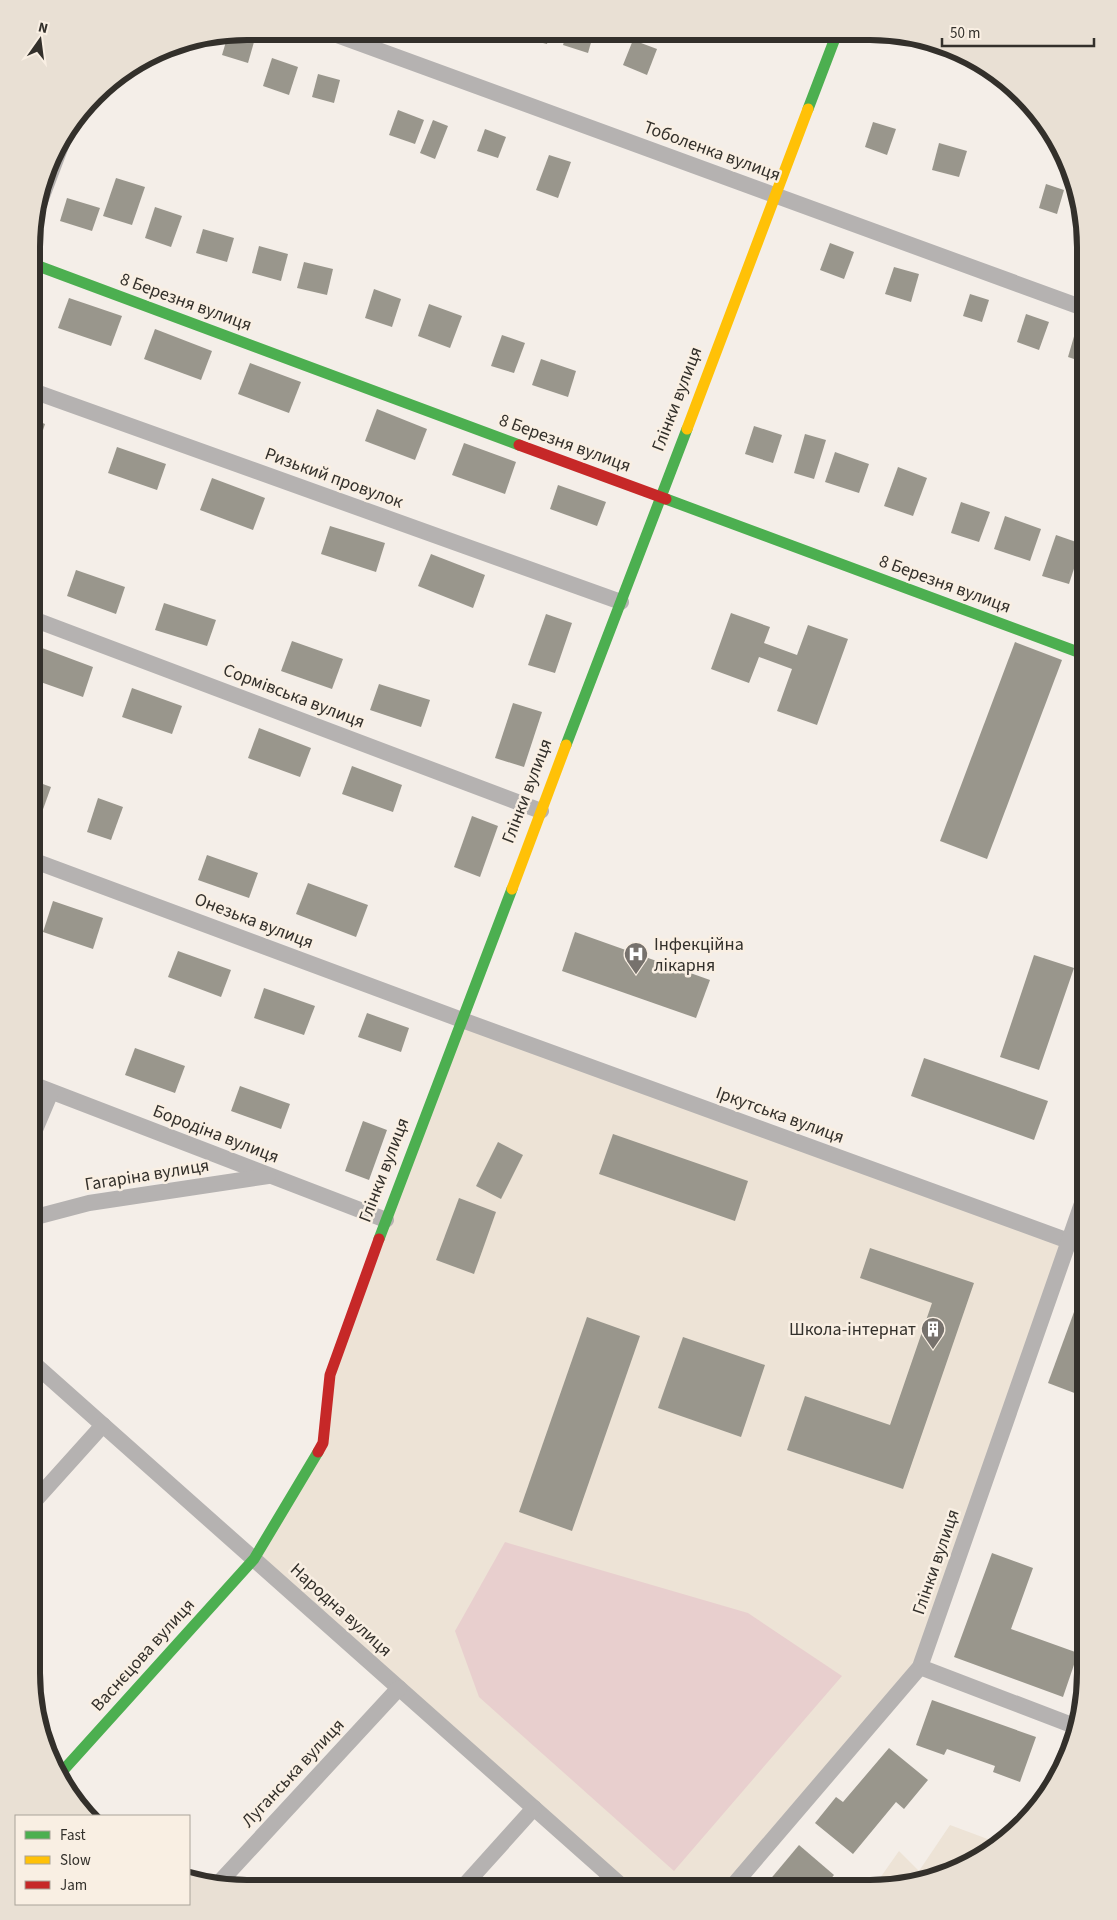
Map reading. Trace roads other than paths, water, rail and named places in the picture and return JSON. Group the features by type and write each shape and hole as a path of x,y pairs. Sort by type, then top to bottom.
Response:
{"street":[{"name":"Тоболенка вулиця","path":"348,40 1077,306"},
{"name":"Глінки вулиця","path":"254,1559 323,1443 330,1375 386,1220 834,40"},
{"name":"8 Березня вулиця","path":"40,267 1077,652"},
{"name":"Ризький провулок","path":"40,394 621,602"},
{"name":"Сормівська вулиця","path":"40,622 541,811"},
{"name":"Онезька вулиця","path":"40,863 462,1020"},
{"name":"Іркутська вулиця","path":"462,1020 1077,1244"},
{"name":"Бородіна вулиця","path":"40,1087 386,1220"},
{"path":"40,1118 51,1092"},
{"name":"Гагаріна вулиця","path":"40,1216 89,1203 270,1176"},
{"name":"Глінки вулиця","path":"738,1880 920,1667 1077,1218"},
{"name":"Народна вулиця","path":"40,1369 615,1880"},
{"path":"40,1496 103,1425"},
{"name":"Васнєцова вулиця","path":"64,1769 254,1559"},
{"path":"920,1667 1070,1724"},
{"name":"Луганська вулиця","path":"223,1878 399,1688"},
{"path":"469,1880 534,1808"}],"place":[{"name":"Інфекційна лікарня","path":"636,975"},
{"name":"Школа-інтернат","path":"933,1350"}]}
